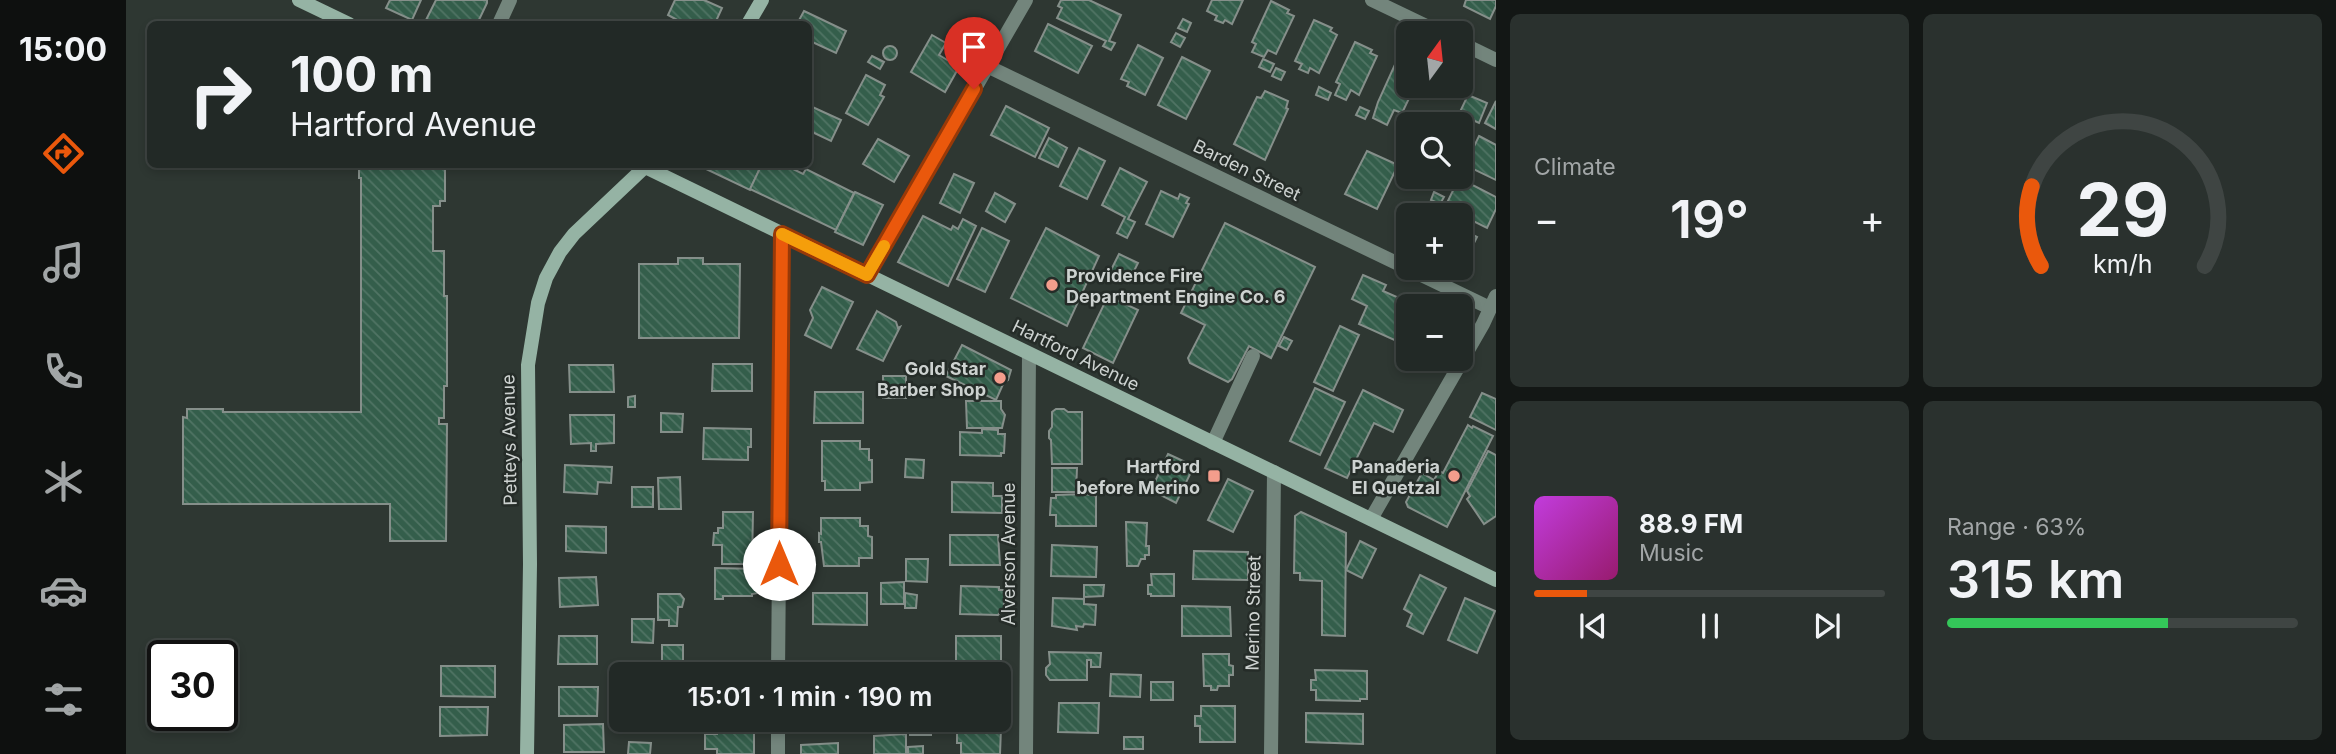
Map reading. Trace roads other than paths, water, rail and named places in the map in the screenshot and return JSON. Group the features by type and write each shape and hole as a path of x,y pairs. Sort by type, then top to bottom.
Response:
{"main road":[{"path":"299,0 343,21"},
{"path":"750,21 762,0"},
{"name":"Petteys Avenue","path":"527,754 530,564 528,365 538,303 560,252 574,234 642,168"},
{"name":"Hartford Avenue","path":"648,168 1496,580"}],"street":[{"path":"500,21 510,0"},
{"path":"867,275 1026,0"},
{"path":"1373,0 1416,21"},
{"path":"1474,49 1496,60"},
{"name":"Barden Street","path":"987,66 1493,302"},
{"path":"778,662 782,234"},
{"path":"1371,520 1493,302"},
{"name":"Alverson Avenue","path":"1026,754 1029,354"},
{"path":"1213,443 1253,356"},
{"name":"Merino Street","path":"1271,754 1274,472"},
{"path":"778,732 778,754"}],"place":[{"name":"Providence Fire Department Engine Co. 6","path":"1052,285"},
{"name":"Gold Star Barber Shop","path":"1000,378"},
{"name":"Hartford before Merino","path":"1214,476"},
{"name":"Panaderia El Quetzal","path":"1454,476"}]}
